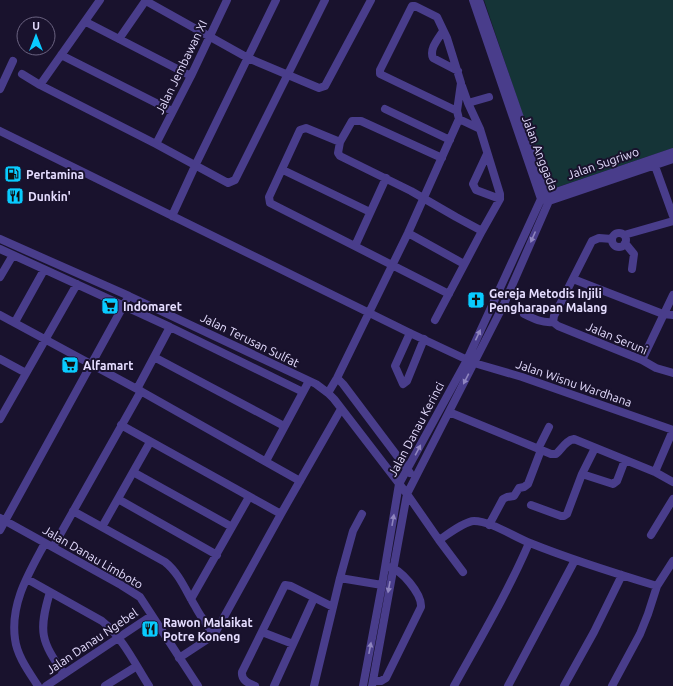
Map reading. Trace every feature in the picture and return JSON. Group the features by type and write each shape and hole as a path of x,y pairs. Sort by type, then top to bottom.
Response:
{"street":[{"path":"40,85 86,22 100,0"},
{"name":"Jalan Jembawan XI","path":"156,144 191,76 227,0"},
{"path":"172,216 276,0"},
{"path":"22,74 40,85 156,144 228,183 235,180 286,75 325,0"},
{"path":"119,39 146,1 248,58 319,88 325,86 371,0"},
{"name":"Jalan Anggada","path":"473,0 546,198"},
{"name":"Jalan Anggada","path":"479,0 546,198"},
{"path":"435,320 500,199 500,194 480,129 468,104 447,38 437,17 415,6 412,6 380,74 458,115 480,129"},
{"path":"86,22 191,76"},
{"path":"443,31 432,49 431,54 433,58 458,71"},
{"path":"61,56 172,111"},
{"path":"0,89 13,61"},
{"path":"328,393 370,313 450,140 458,115 461,83"},
{"path":"468,104 489,97"},
{"path":"385,109 450,140"},
{"path":"442,158 356,120 352,121 340,142 338,152 340,156 411,191 482,231"},
{"path":"340,142 306,128 300,130 283,170 269,197 270,203 449,294"},
{"name":"Jalan Wisnu Wardhana","path":"0,131 410,333 470,361 522,377 673,430"},
{"name":"Jalan Sugriwo","path":"655,162 673,152"},
{"path":"487,154 473,184 476,190 500,199"},
{"name":"Jalan Sugriwo","path":"546,198 655,162 673,159"},
{"path":"655,162 673,216"},
{"path":"283,170 370,212"},
{"path":"355,246 386,178"},
{"name":"Jalan Danau Kerinci","path":"372,684 399,484 504,304 546,198"},
{"path":"625,239 673,221"},
{"path":"408,233 464,264"},
{"path":"524,314 535,320 547,323 554,322 554,316 592,241 599,238 612,239 617,233 625,239 634,254 632,269"},
{"path":"1,245 12,255 124,305 303,392"},
{"name":"Jalan Terusan Sulfat","path":"1,245 80,274 129,296 309,381 328,393 408,494 463,572"},
{"path":"0,278 12,255"},
{"path":"15,322 44,270"},
{"path":"0,419 46,340 80,274"},
{"path":"573,279 663,314 673,315"},
{"path":"642,360 673,295"},
{"path":"0,530 3,520 92,365 129,296"},
{"path":"0,315 139,390 300,481"},
{"name":"Jalan Seruni","path":"554,322 558,326 642,360 656,368 673,373"},
{"path":"53,547 122,426 154,357 170,327"},
{"path":"410,333 395,366 403,384 407,382 424,339"},
{"path":"224,353 229,343"},
{"path":"154,357 284,426"},
{"path":"0,359 26,373"},
{"name":"Jalan Danau Kerinci","path":"363,686 382,585 389,567 408,494 414,478 449,412 470,361"},
{"path":"337,378 347,389 414,478"},
{"path":"266,461 309,381"},
{"path":"179,658 214,635 281,514 342,409"},
{"path":"449,412 554,455 567,442 574,439 656,472 673,482"},
{"path":"122,426 281,514"},
{"path":"489,525 503,499 514,496 518,488 524,487 528,484 549,427"},
{"path":"656,472 673,430"},
{"path":"102,527 150,442"},
{"path":"531,505 561,516 567,514 582,474 595,448"},
{"path":"582,474 613,484 617,481 625,460"},
{"path":"133,472 232,527"},
{"path":"191,599 249,497"},
{"path":"118,499 217,555"},
{"path":"651,535 673,499"},
{"path":"73,511 172,567 214,635"},
{"path":"314,686 353,530 362,514"},
{"name":"Jalan Danau Limboto","path":"3,520 131,590 140,597 198,686"},
{"path":"439,540 469,522 478,522 489,525 529,543 575,560 657,586"},
{"path":"38,686 25,665 15,639 14,618 15,608 22,588 45,543"},
{"path":"454,686 477,645 529,543"},
{"path":"508,686 575,560"},
{"path":"612,686 640,634 657,586 672,565"},
{"path":"372,684 386,678 421,607 422,601 398,570 389,567"},
{"path":"564,686 594,632 622,575"},
{"path":"27,578 102,621 110,628 137,666 149,686"},
{"path":"340,578 382,585"},
{"path":"255,686 243,679 242,672 285,585 291,586 333,607"},
{"path":"50,592 45,611 44,635 49,652 64,674"},
{"path":"274,686 314,598"},
{"name":"Jalan Danau Ngebel","path":"46,686 151,616"},
{"path":"262,632 293,644"},
{"path":"104,686 118,682 137,666"}],"green space":[{"path":"484,0 673,0 673,148 552,189 547,187"}],"place":[{"name":"Pertamina","path":"13,174"},
{"name":"Dunkin'","path":"15,196"},
{"name":"Gereja Metodis Injili Pengharapan Malang","path":"476,300"},
{"name":"Indomaret","path":"110,306"},
{"name":"Alfamart","path":"70,365"},
{"name":"Rawon Malaikat Potre Koneng","path":"150,629"}]}
